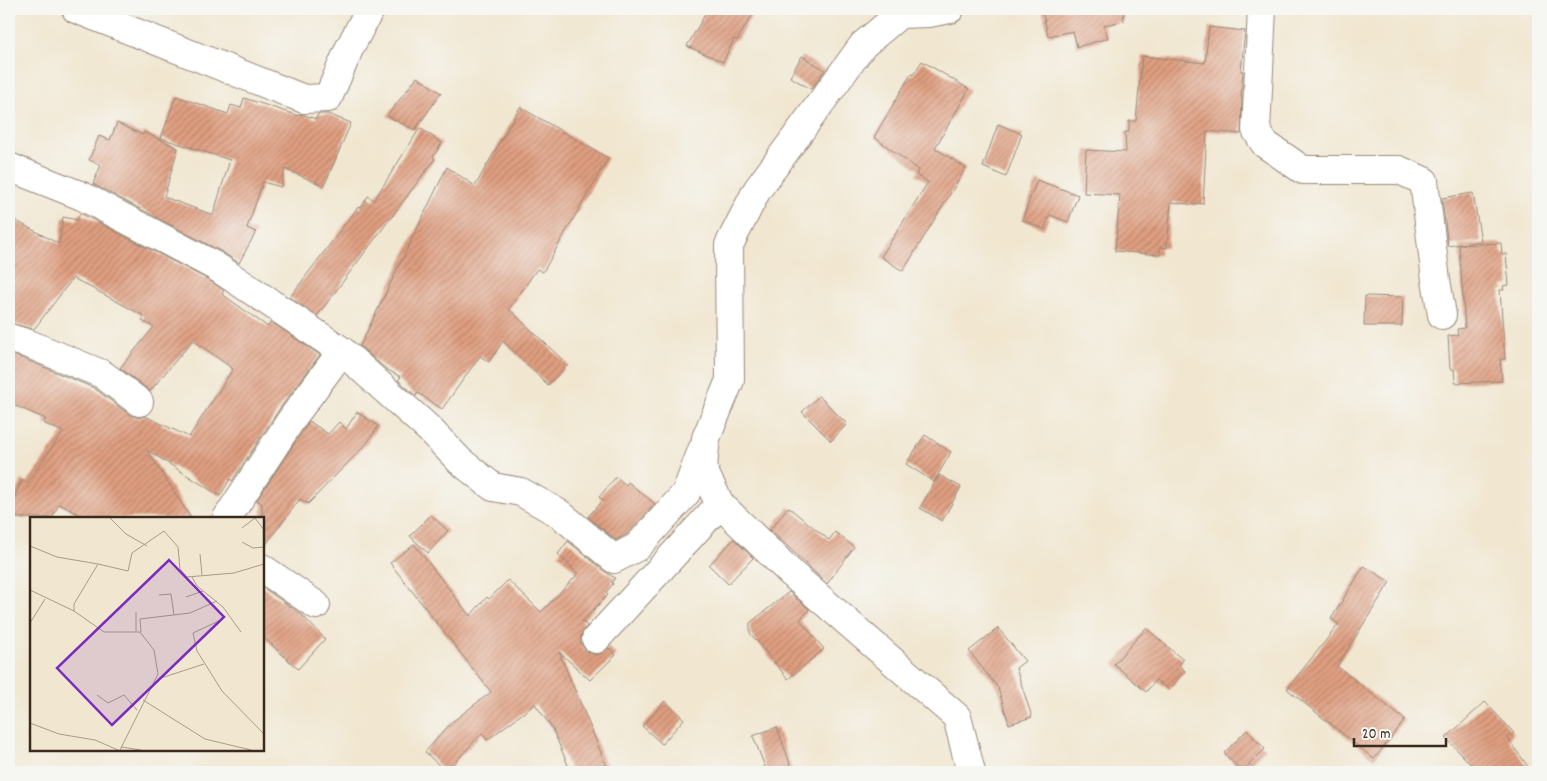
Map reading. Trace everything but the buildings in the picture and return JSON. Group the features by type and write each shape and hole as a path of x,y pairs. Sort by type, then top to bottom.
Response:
{"street":[{"path":"76,9 304,99 328,98 349,49 370,9"},
{"path":"9,167 82,196 215,266 342,350 428,428 460,461 493,487 521,492 560,514 614,559 637,548 686,493 730,380 729,245 757,190 863,45 894,11 929,13 950,9"},
{"path":"1262,9 1255,114 1256,130 1265,144 1303,170 1399,170 1424,181 1442,315"},
{"path":"9,338 29,344 102,374 139,402"},
{"path":"228,517 293,417 342,350"},
{"path":"706,438 703,467 720,504 792,574 957,717 971,772"},
{"path":"596,639 720,504"},
{"path":"264,569 316,605"}]}
